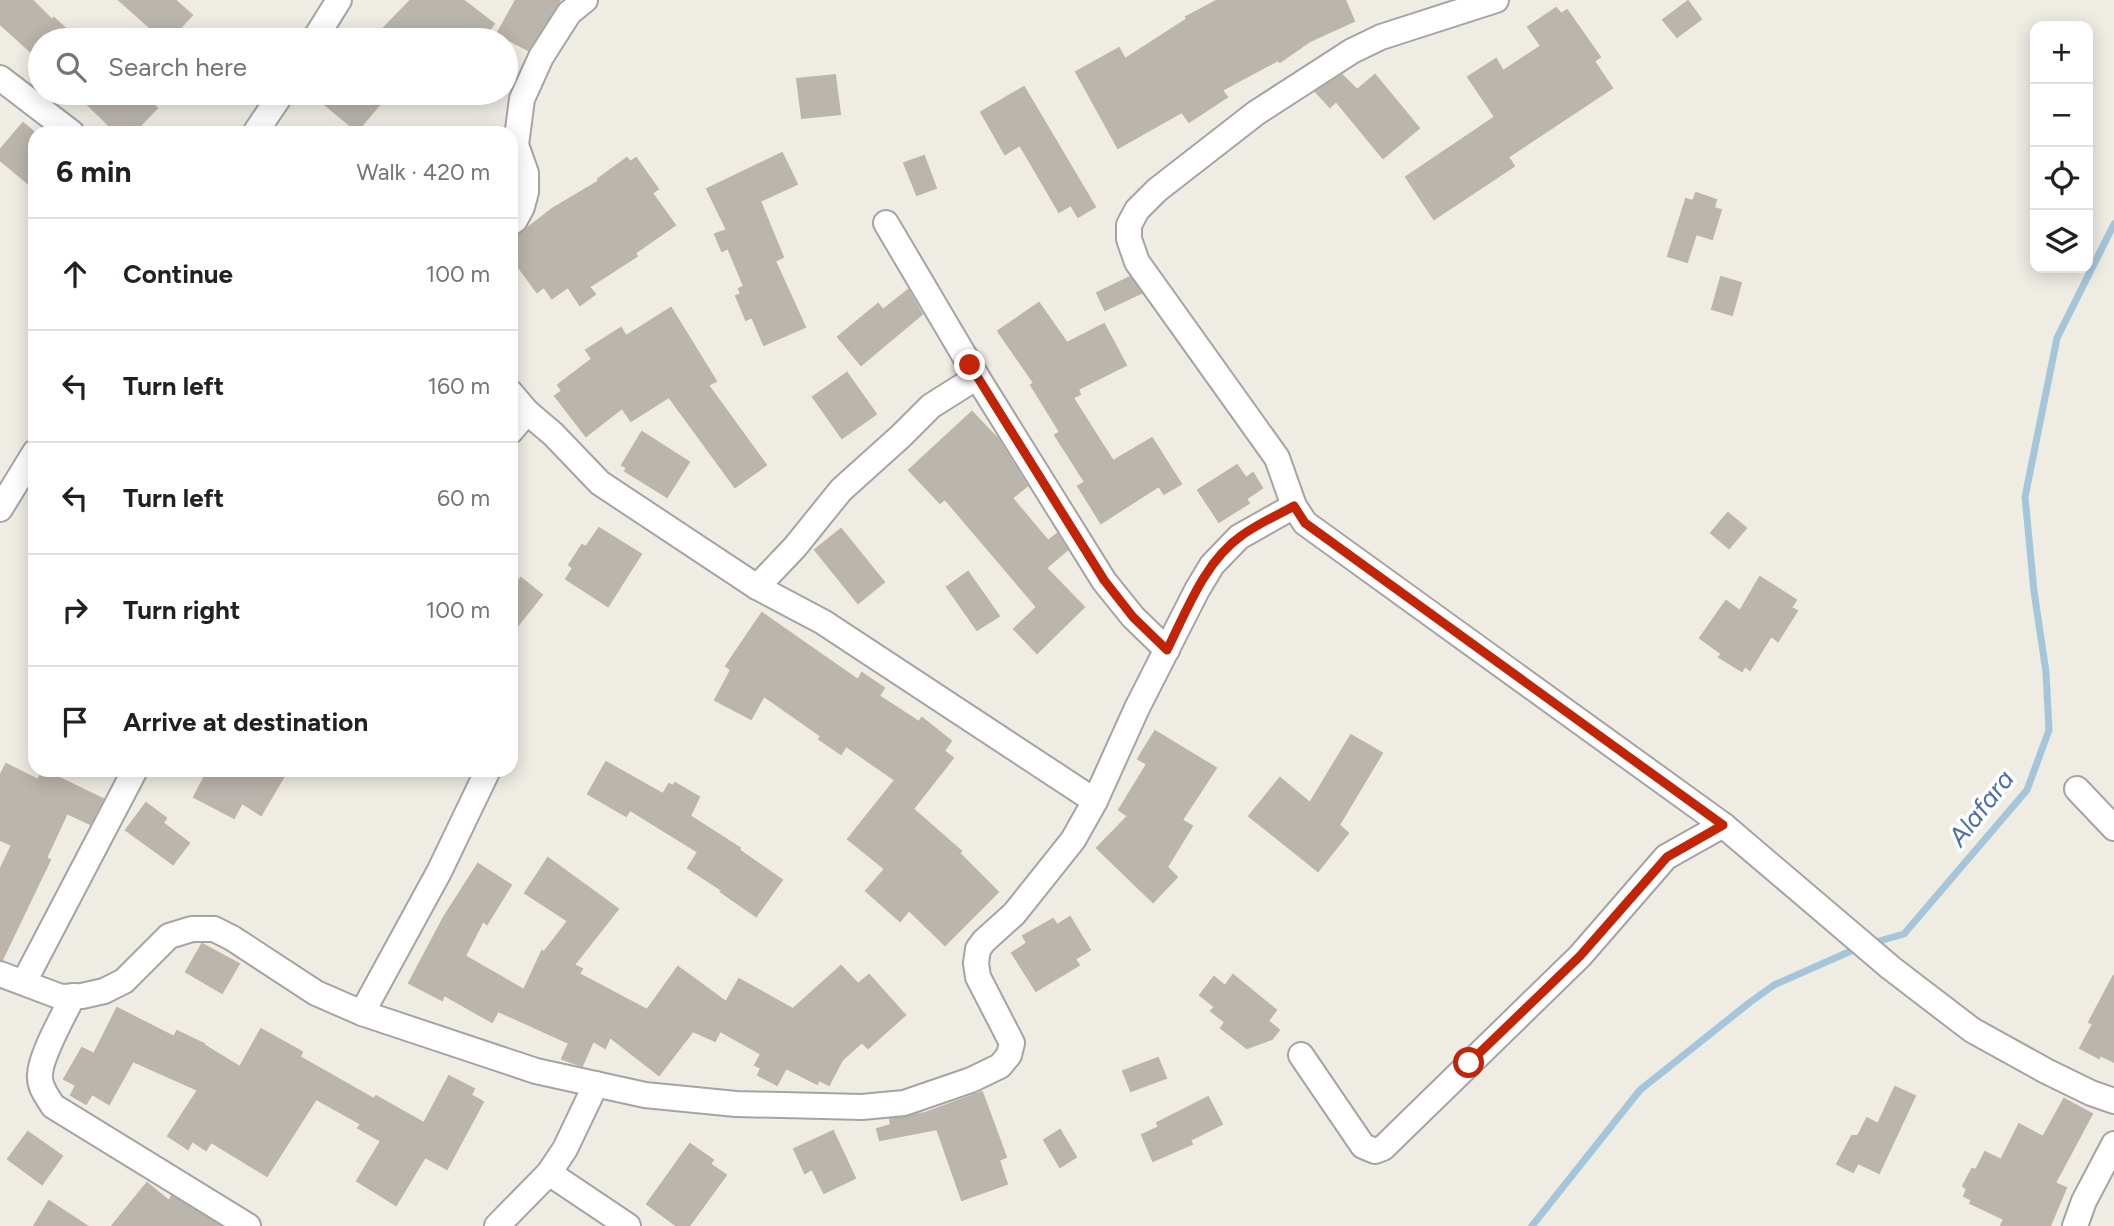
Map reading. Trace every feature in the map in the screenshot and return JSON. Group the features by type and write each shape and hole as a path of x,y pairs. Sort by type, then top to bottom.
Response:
{"street":[{"path":"322,28 339,0"},
{"path":"518,130 522,99 548,46 569,13 585,0"},
{"path":"1496,0 1381,37 1352,51 1256,113 1168,181 1137,210 1129,225 1129,239 1137,262 1277,458 1294,506 1305,523 1723,825 1848,933 1972,1030 2057,1076 2114,1101"},
{"path":"0,78 28,99"},
{"path":"35,105 63,126"},
{"path":"260,126 274,105"},
{"path":"518,151 526,173 526,192 518,215"},
{"path":"886,223 977,377 1104,580 1133,617 1167,650"},
{"path":"757,587 795,547 841,490 931,406 977,377"},
{"path":"519,422 553,434 600,483 757,587 823,622 1095,801"},
{"path":"0,509 28,463"},
{"path":"0,974 61,997 82,996 104,991 124,981 169,936 192,929 214,929 232,937 316,993 362,1013 536,1071 645,1095 736,1104 862,1107 904,1103 971,1080 1000,1066 1009,1055 1012,1042 978,977 978,949 1014,914 1073,840 1095,801 1137,708 1212,565 1239,537 1294,506"},
{"path":"24,982 131,777"},
{"path":"362,1013 439,873 485,777"},
{"path":"2077,789 2114,828"},
{"path":"1301,1055 1363,1146 1375,1151 1384,1148 1580,956 1667,857 1723,825"},
{"path":"73,996 43,1058 40,1075 43,1090 53,1105 248,1226"},
{"path":"497,1226 549,1173 565,1149 596,1084"},
{"path":"2075,1226 2084,1201 2114,1144"},
{"path":"549,1173 628,1226"}],"building":[{"path":"0,0 32,0 52,20 54,18 65,28 28,28 28,49 0,24"},
{"path":"119,0 175,0 192,15 180,28 150,28"},
{"path":"411,0 463,0 494,24 491,28 384,28"},
{"path":"516,0 560,0 528,50 518,45 518,28 500,28"},
{"path":"1218,0 1345,0 1354,21 1310,41 1280,62 1278,60 1222,90 1227,97 1189,122 1182,112 1118,148 1076,72 1119,48 1125,59 1187,19 1186,17"},
{"path":"1688,1 1701,19 1677,37 1663,20"},
{"path":"1556,8 1561,14 1567,10 1600,57 1594,61 1612,88 1508,157 1514,166 1434,219 1406,177 1495,117 1468,77 1496,59 1503,71 1541,46 1528,27"},
{"path":"835,75 840,114 802,118 797,79"},
{"path":"1342,75 1357,90 1375,75 1419,128 1383,158 1336,101 1330,107 1316,92"},
{"path":"1024,87 1095,207 1078,217 1071,205 1059,212 1020,145 1005,154 981,112"},
{"path":"88,105 154,105 157,108 140,126 110,126"},
{"path":"325,105 379,105 361,126 351,126"},
{"path":"23,123 28,127 28,183 0,160 0,150"},
{"path":"782,153 797,184 760,201 783,257 775,261 805,327 764,345 752,317 746,320 736,296 741,294 739,289 744,286 728,248 722,251 715,234 727,230 707,189"},
{"path":"924,156 936,188 917,195 904,163"},
{"path":"627,158 630,162 636,158 658,189 652,193 675,225 635,253 637,256 589,287 595,294 580,305 568,287 552,298 544,287 537,292 518,266 518,236 552,209 599,181 598,179"},
{"path":"1696,193 1716,200 1714,208 1721,210 1712,239 1696,234 1687,262 1668,256 1686,199 1693,201"},
{"path":"1130,277 1141,293 1105,310 1097,293"},
{"path":"1721,277 1741,283 1732,315 1712,309"},
{"path":"908,290 922,314 861,365 838,337 878,304 883,310"},
{"path":"1039,303 1067,343 1104,324 1126,365 1078,389 1080,394 1073,398 1113,461 1152,438 1181,484 1164,494 1159,486 1101,523 1078,486 1085,482 1055,435 1060,432 1031,385 1034,383 998,331"},
{"path":"671,308 716,381 708,385 766,465 735,487 669,397 631,421 622,408 586,436 555,396 562,391 558,385 592,359 586,350 621,328 626,336"},
{"path":"847,373 876,414 842,438 813,397"},
{"path":"972,412 998,439 1027,486 1012,498 1048,541 1057,534 1067,550 1046,568 1084,607 1037,653 1014,629 1037,607 945,499 940,503 909,470"},
{"path":"642,432 689,462 667,497 625,471 627,468 622,465"},
{"path":"1237,465 1246,478 1253,473 1262,488 1246,499 1249,503 1219,522 1198,490"},
{"path":"1728,513 1746,528 1729,548 1711,533"},
{"path":"599,528 641,554 608,606 566,579 573,568 569,565 582,545 586,547"},
{"path":"841,529 884,582 858,603 815,550"},
{"path":"968,572 999,616 977,630 947,587"},
{"path":"1760,577 1796,600 1791,608 1797,611 1778,641 1771,636 1750,670 1745,666 1742,671 1719,657 1722,654 1700,638 1726,601 1740,611"},
{"path":"521,578 542,595 518,625 518,582"},
{"path":"762,613 858,680 862,673 884,688 879,696 919,722 922,718 951,741 944,751 953,758 913,809 961,851 959,853 998,892 945,945 909,910 900,921 866,891 885,869 848,839 895,780 846,746 841,754 819,739 821,736 764,696 751,719 715,700 731,670 726,666"},
{"path":"1155,731 1216,768 1182,820 1192,826 1167,867 1177,877 1153,902 1097,848 1128,816 1119,810 1147,764 1138,759"},
{"path":"1351,735 1382,753 1339,825 1348,833 1318,871 1249,816 1280,778 1310,803"},
{"path":"606,762 663,794 669,784 673,786 675,783 699,797 690,816 740,848 739,850 782,880 756,916 688,868 698,852 630,810 626,816 588,794"},
{"path":"6,764 38,780 40,777 57,777 103,799 90,824 67,813 46,858 50,860 2,960 0,870 12,845 0,840 0,776"},
{"path":"204,777 283,777 261,815 242,803 234,818 194,797"},
{"path":"146,803 166,818 163,823 189,843 173,864 126,830"},
{"path":"548,858 618,909 574,965 582,969 579,974 647,1010 678,967 726,1002 739,979 793,1009 841,966 858,984 869,975 905,1015 868,1048 862,1042 842,1060 829,1085 819,1080 817,1084 786,1068 777,1085 758,1075 761,1068 755,1065 761,1054 720,1031 715,1041 693,1031 659,1075 610,1037 605,1048 593,1041 582,1066 562,1059 569,1043 498,1011 492,1022 444,995 442,1000 409,983 444,917 478,864 511,885 487,924 483,921 465,956 524,990 542,951 544,952 568,921 525,893"},
{"path":"1070,917 1090,950 1075,959 1079,965 1036,991 1012,953 1027,943 1023,936 1053,919 1057,925"},
{"path":"202,944 239,964 222,993 186,972"},
{"path":"1233,975 1276,1010 1268,1021 1279,1030 1272,1039 1247,1048 1221,1028 1225,1022 1211,1011 1215,1007 1200,995 1214,977 1225,986"},
{"path":"2114,975 2114,1062 2080,1048 2093,1024 2089,1022"},
{"path":"117,1008 174,1037 177,1031 204,1044 240,1067 261,1029 302,1052 300,1057 374,1099 376,1096 424,1123 449,1076 474,1089 471,1095 483,1102 447,1169 425,1157 396,1205 357,1181 381,1141 358,1128 361,1124 316,1099 267,1176 211,1142 206,1150 192,1141 188,1149 168,1136 198,1090 133,1061 109,1104 92,1094 86,1104 71,1095 76,1085 64,1079 82,1048 94,1054"},
{"path":"1158,1058 1166,1078 1131,1091 1123,1071"},
{"path":"1895,1087 1915,1096 1879,1173 1858,1163 1853,1172 1837,1164 1852,1136 1858,1136 1867,1118 1878,1124"},
{"path":"982,1092 1006,1157 999,1160 1007,1184 962,1200 937,1129 880,1140 877,1129 891,1125 890,1119 925,1113"},
{"path":"1208,1097 1222,1124 1190,1140 1192,1144 1153,1161 1142,1135 1159,1127 1157,1123"},
{"path":"2064,1099 2092,1114 2055,1183 2066,1188 2050,1226 2001,1226 2004,1219 1970,1203 1972,1200 1964,1196 1967,1189 1963,1186 1972,1169 1976,1170 1985,1152 2001,1160 2019,1124 2043,1137"},
{"path":"1060,1130 1076,1157 1060,1167 1044,1140"},
{"path":"833,1131 855,1178 824,1193 812,1169 805,1173 794,1149"},
{"path":"28,1132 62,1156 42,1184 8,1159"},
{"path":"690,1144 713,1160 710,1164 726,1175 689,1226 677,1226 647,1204"},
{"path":"147,1183 169,1201 172,1196 220,1226 112,1226"},
{"path":"49,1201 87,1226 34,1226"}],"waterway":[{"name":"Alafara","path":"1872,943 1904,934 2027,790 2049,730 2046,672 2034,591 2025,497 2057,338 2114,224"},
{"name":"Alafara","path":"1532,1226 1640,1090 1774,985 1860,947"}],"route":[{"path":"970,365 1104,580 1133,617 1167,650 1212,565 1239,537 1294,506 1305,523 1723,825 1667,857 1580,956 1469,1063"}]}
